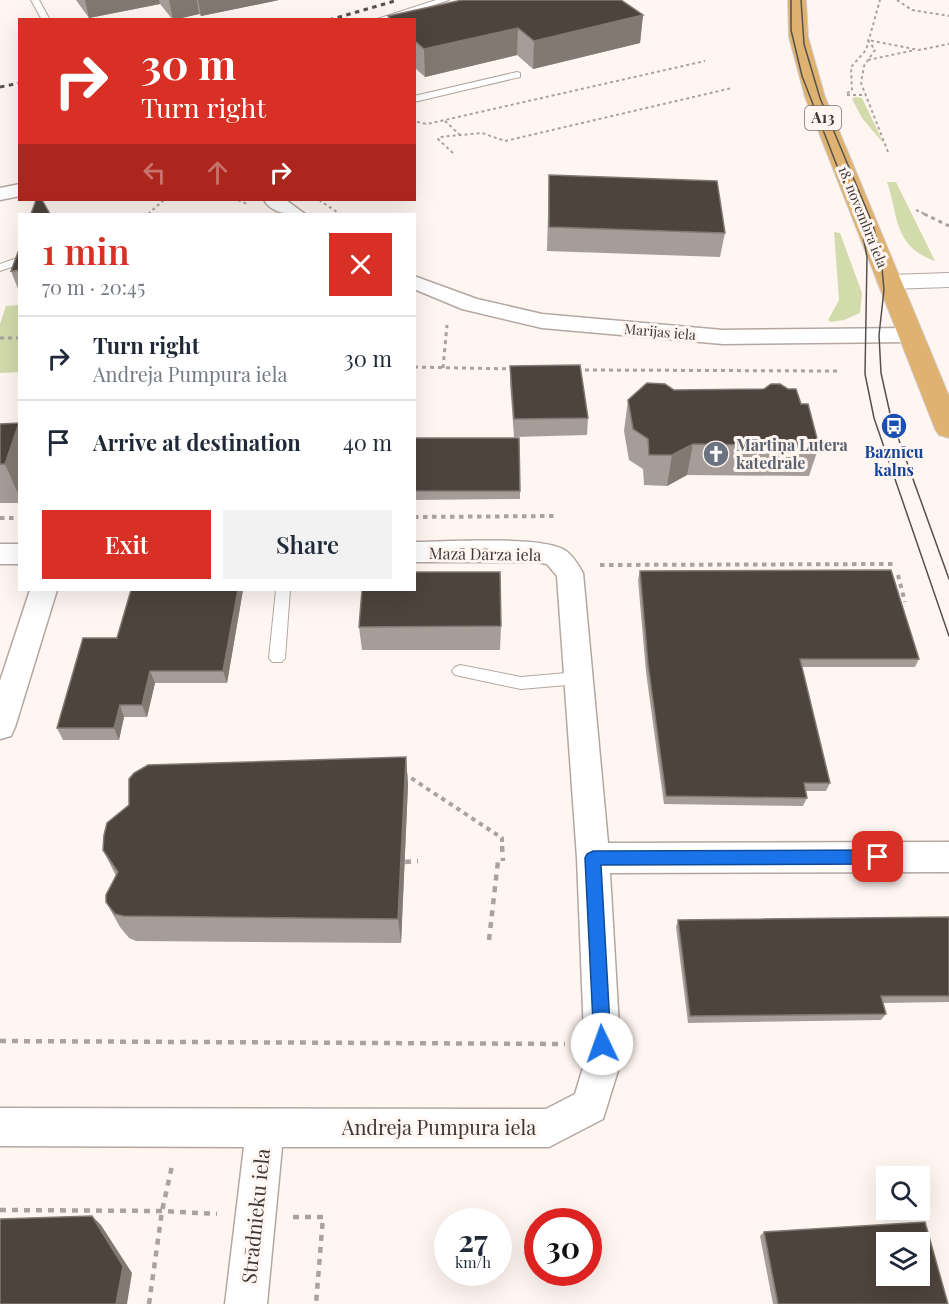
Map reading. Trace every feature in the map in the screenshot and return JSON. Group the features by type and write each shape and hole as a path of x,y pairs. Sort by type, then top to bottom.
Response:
{"main road":[{"name":"18. novembra iela","path":"797,0 796,13 801,50 815,97 911,335 941,387 949,429"}],"street":[{"path":"0,194 18,190"},
{"path":"280,201 294,213"},
{"path":"890,282 949,280"},
{"name":"Marijas iela","path":"416,283 470,304 542,321 723,337 911,335"},
{"name":"Mazā Dārza iela","path":"416,552 536,552 560,561"},
{"path":"0,554 18,554"},
{"name":"Andreja Pumpura iela","path":"0,1127 549,1128 590,1106 603,1061 593,858 570,573 560,561"},
{"path":"0,727 43,591"},
{"path":"593,858 949,857"},
{"name":"Strādnieku iela","path":"246,1304 265,1128"}],"lane":[{"path":"35,0 45,18"},
{"path":"385,18 445,0"},
{"path":"416,99 517,75"},
{"path":"0,268 18,261"},
{"path":"277,658 283,591"},
{"path":"460,671 521,683 578,678"}],"path":[{"path":"866,95 847,94 852,92 851,67 866,50 880,0"},
{"path":"897,0 912,10 949,16"},
{"path":"868,40 919,50"},
{"path":"868,40 875,50 864,66 861,83 888,152"},
{"path":"868,60 949,44"},
{"path":"416,121 427,124 705,61"},
{"path":"453,153 438,139 440,136 483,134 505,141 732,88"},
{"path":"444,120 460,135"},
{"path":"149,213 163,201"},
{"path":"320,201 338,213"},
{"path":"916,210 949,226"},
{"path":"443,368 448,318"},
{"path":"0,338 18,338"},
{"path":"416,367 522,369"},
{"path":"568,370 837,371"},
{"path":"416,517 555,516"},
{"path":"0,518 18,518"},
{"path":"560,561 893,564"},
{"path":"898,575 905,602"},
{"path":"396,776 408,776 502,838 489,940"},
{"path":"405,862 418,861"},
{"path":"0,1041 602,1044"},
{"path":"149,1304 162,1210 181,1128"},
{"path":"0,1210 162,1210 224,1214"},
{"path":"286,1217 323,1217 316,1304"}],"green space":[{"path":"862,98 884,144 862,118 852,99"},
{"path":"887,182 896,182 935,261 921,255 905,239 896,218"},
{"path":"834,232 840,233 862,293 860,313 844,320 830,322 828,320 839,300"},
{"path":"18,305 18,372 0,373 0,324 6,306"}],"building":[{"path":"462,0 621,0 643,15 534,41 518,28 424,49 416,42 416,18 390,18 388,16"},
{"path":"549,175 717,181 725,233 549,227"},
{"path":"36,201 43,201 49,213 31,213"},
{"path":"18,252 18,270 11,271"},
{"path":"580,365 588,418 514,419 510,366"},
{"path":"647,383 665,384 674,390 764,389 771,384 796,389 801,404 808,404 819,446 693,444 672,455 649,455 648,439 633,429 628,400"},
{"path":"18,423 5,464 0,464 0,424"},
{"path":"416,438 519,438 520,491 416,491"},
{"path":"891,570 919,659 800,659 830,783 804,783 807,798 666,796 648,664 640,571"},
{"path":"416,572 500,572 501,626 359,627 362,591 416,591"},
{"path":"131,591 238,591 223,671 150,671 142,705 120,705 114,728 57,728 83,638 117,638"},
{"path":"406,757 398,919 123,916 115,914 106,902 106,895 118,872 103,850 107,823 129,805 129,779 134,773 148,765"},
{"path":"949,917 949,996 881,996 886,1014 690,1016 678,920"},
{"path":"92,1216 123,1266 116,1304 0,1304 0,1219"},
{"path":"925,1222 928,1232 876,1232 876,1286 930,1286 930,1240 948,1304 778,1304 764,1232"}],"tram line":[{"path":"791,0 791,30 802,76 862,230 867,257 865,374 874,418 949,636"},
{"path":"801,0 804,44 820,98 873,225 881,257 884,290 879,335 881,373 891,418 949,579"}],"railway":[{"path":"336,18 398,0"},
{"path":"0,87 18,83"}],"place":[{"name":"Baznīcu kalns","path":"894,426"},
{"name":"Mārtiņa Lutera katedrāle","path":"716,454"}],"route":[{"path":"602,1044 593,858 878,857"}]}
